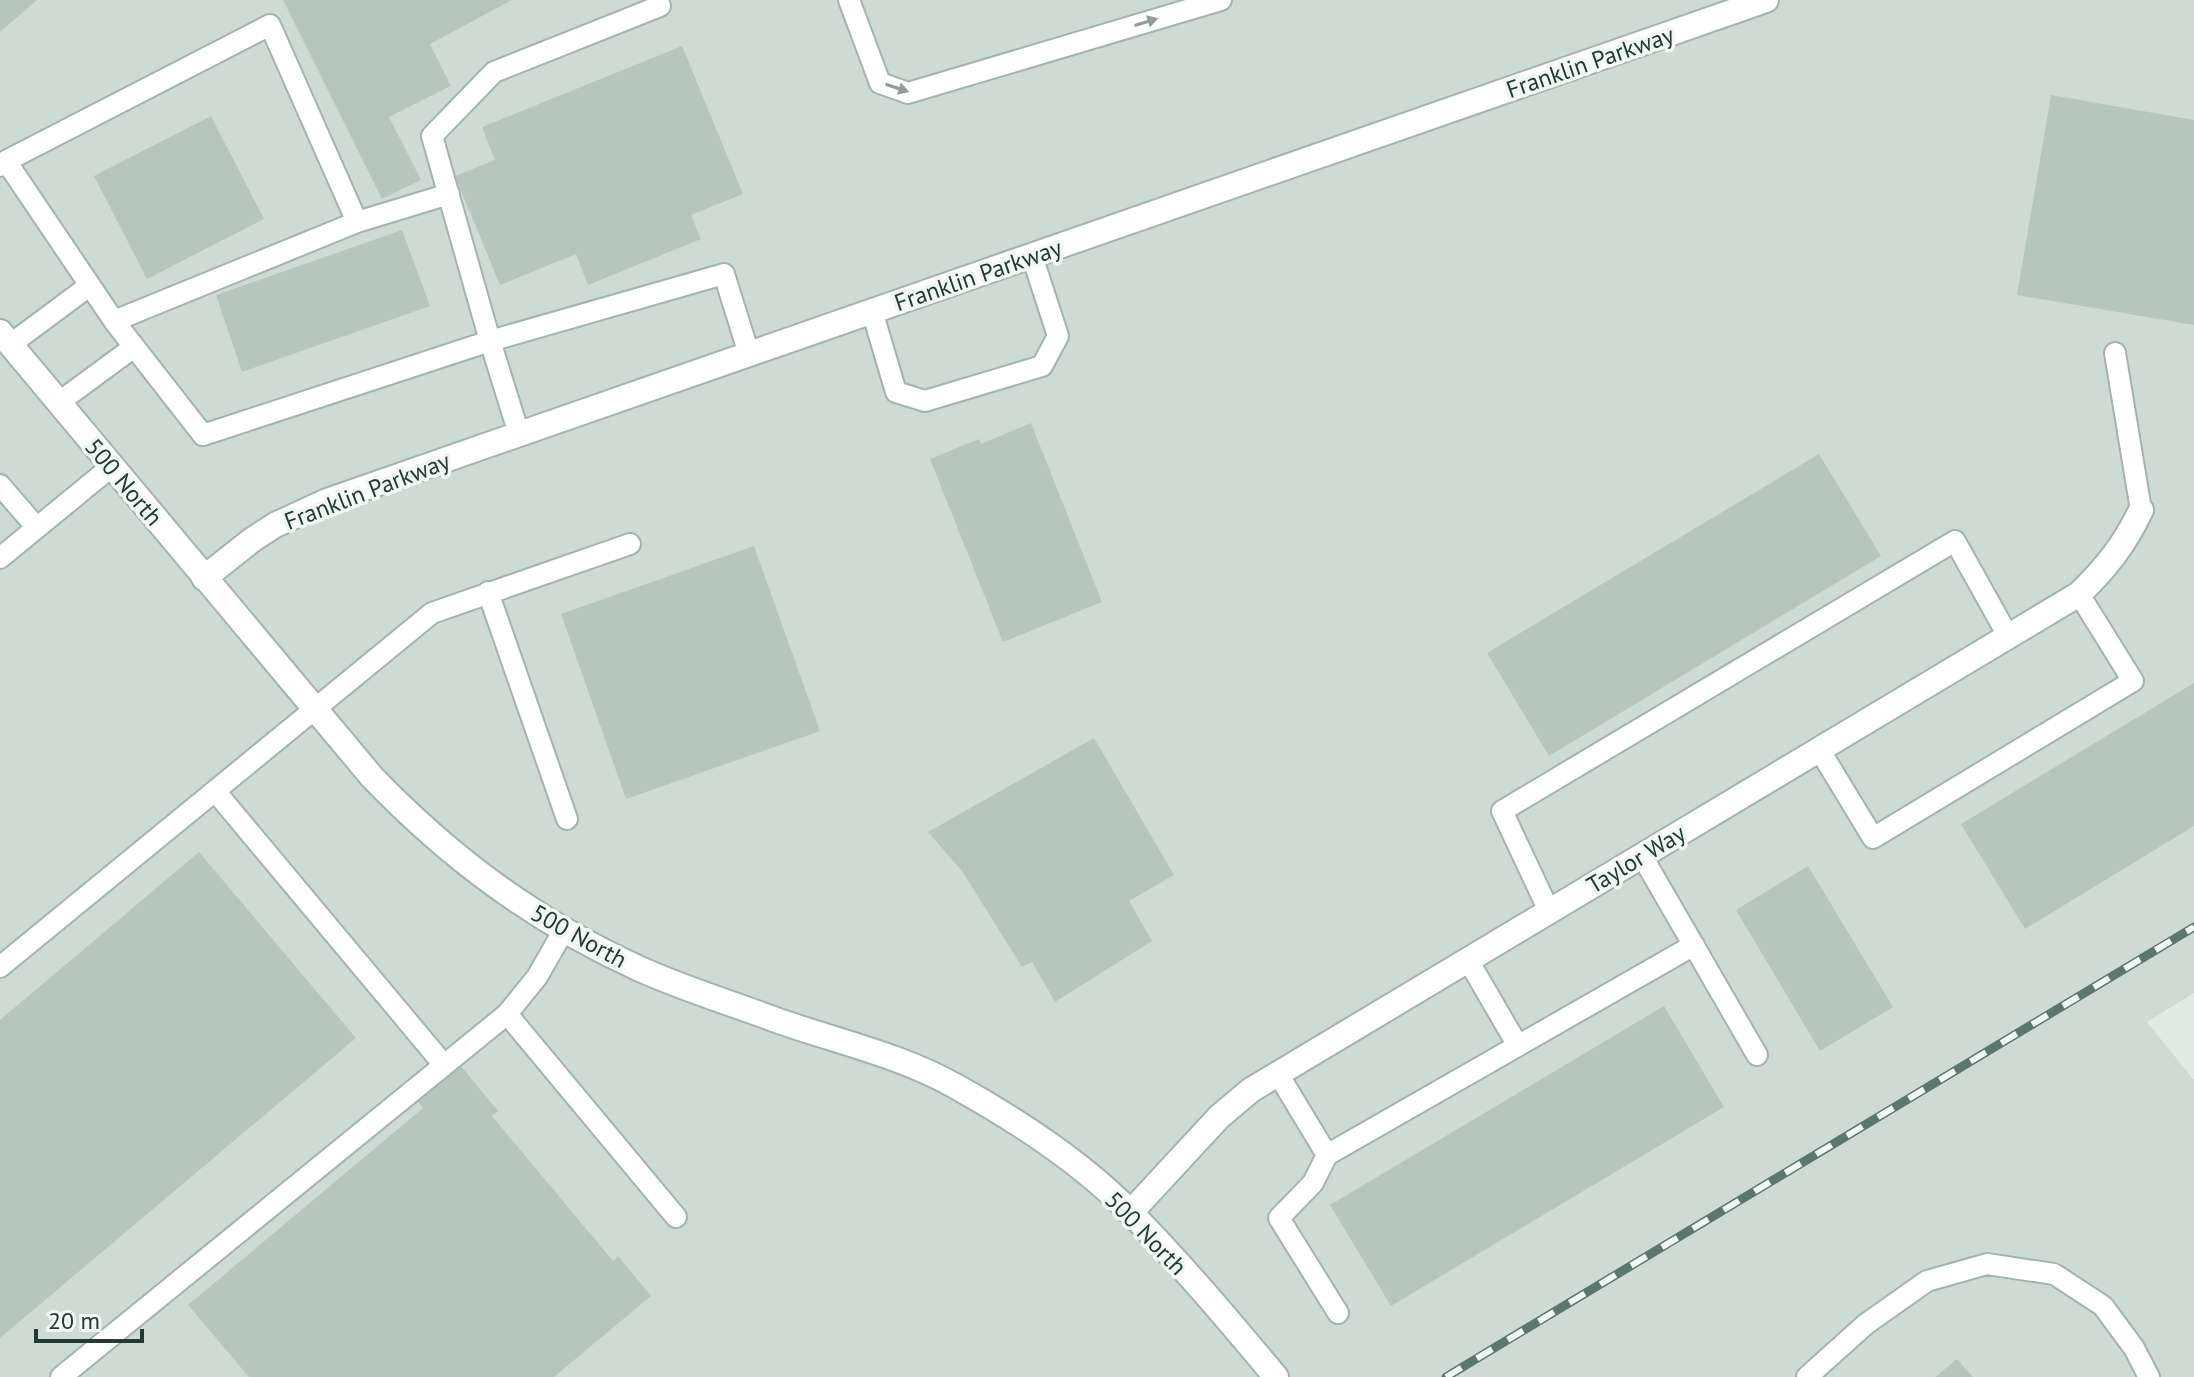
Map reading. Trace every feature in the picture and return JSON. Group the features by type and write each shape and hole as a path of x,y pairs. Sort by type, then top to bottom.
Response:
{"street":[{"name":"Franklin Parkway","path":"204,578 252,540 327,501 1766,0"},
{"name":"500 North","path":"5,338 315,711 414,820 510,898 564,930 643,970 896,1060 954,1085 1036,1136 1131,1212 1276,1377"},
{"name":"Taylor Way","path":"1131,1212 1233,1102 2079,594 2105,569 2126,541 2141,510"}],"lane":[{"path":"849,0 880,83 908,93 1221,0"},
{"path":"519,434 432,136 494,72 660,6"},
{"path":"357,222 270,25 3,164 114,321 203,435 490,341 724,274 749,354"},
{"path":"114,321 357,222 449,194"},
{"path":"872,311 896,392 925,401 1042,366 1058,336 1032,256"},
{"path":"5,338 89,286"},
{"path":"58,403 134,347"},
{"path":"2115,353 2141,510"},
{"path":"0,558 111,467"},
{"path":"0,485 37,528"},
{"path":"1549,911 1502,811 1955,541 2008,636"},
{"path":"0,967 432,613 630,544"},
{"path":"488,592 567,819"},
{"path":"1819,749 1873,838 1900,822 2133,681 2079,594"},
{"path":"215,791 444,1065"},
{"path":"1642,856 1757,1055"},
{"path":"61,1377 507,1014 537,977 564,930"},
{"path":"1338,1313 1279,1218 1313,1183 1327,1155 1694,945"},
{"path":"1468,960 1518,1046"},
{"path":"507,1014 676,1217"},
{"path":"1278,1074 1327,1155"},
{"path":"1807,1377 1866,1324 1927,1281 1987,1264 2054,1274 2103,1306 2134,1348 2149,1377"}],"shaded area":[{"path":"0,0 2194,0 2194,993 2147,1022 2194,1080 2194,1377 0,1377"}],"building":[{"path":"0,0 37,0 0,32"},
{"path":"283,0 512,0 430,44 451,86 389,117 421,180 382,199"},
{"path":"682,46 743,194 691,215 701,239 588,285 576,254 500,285 455,176 495,160 482,127"},
{"path":"2051,95 2194,120 2194,325 2017,295"},
{"path":"211,116 264,219 147,279 94,176"},
{"path":"402,230 430,306 242,372 216,295"},
{"path":"1031,423 1102,602 1003,642 930,459 979,439 981,444"},
{"path":"1819,454 1881,556 1549,756 1487,653"},
{"path":"754,546 820,731 626,799 561,614"},
{"path":"2194,683 2194,826 2025,929 1961,824"},
{"path":"1094,738 1174,875 1129,901 1152,941 1055,1002 1032,962 1022,967 962,871 928,832"},
{"path":"199,852 356,1038 0,1338 0,1020"},
{"path":"1808,866 1893,1007 1820,1051 1736,910"},
{"path":"1664,1006 1724,1107 1391,1306 1330,1205"},
{"path":"460,1065 498,1111 492,1116 613,1261 618,1256 651,1296 554,1377 249,1377 188,1305 423,1108 418,1101"},
{"path":"1957,1359 1973,1377 1935,1377"}],"railway":[{"path":"1446,1377 2194,927"}]}
